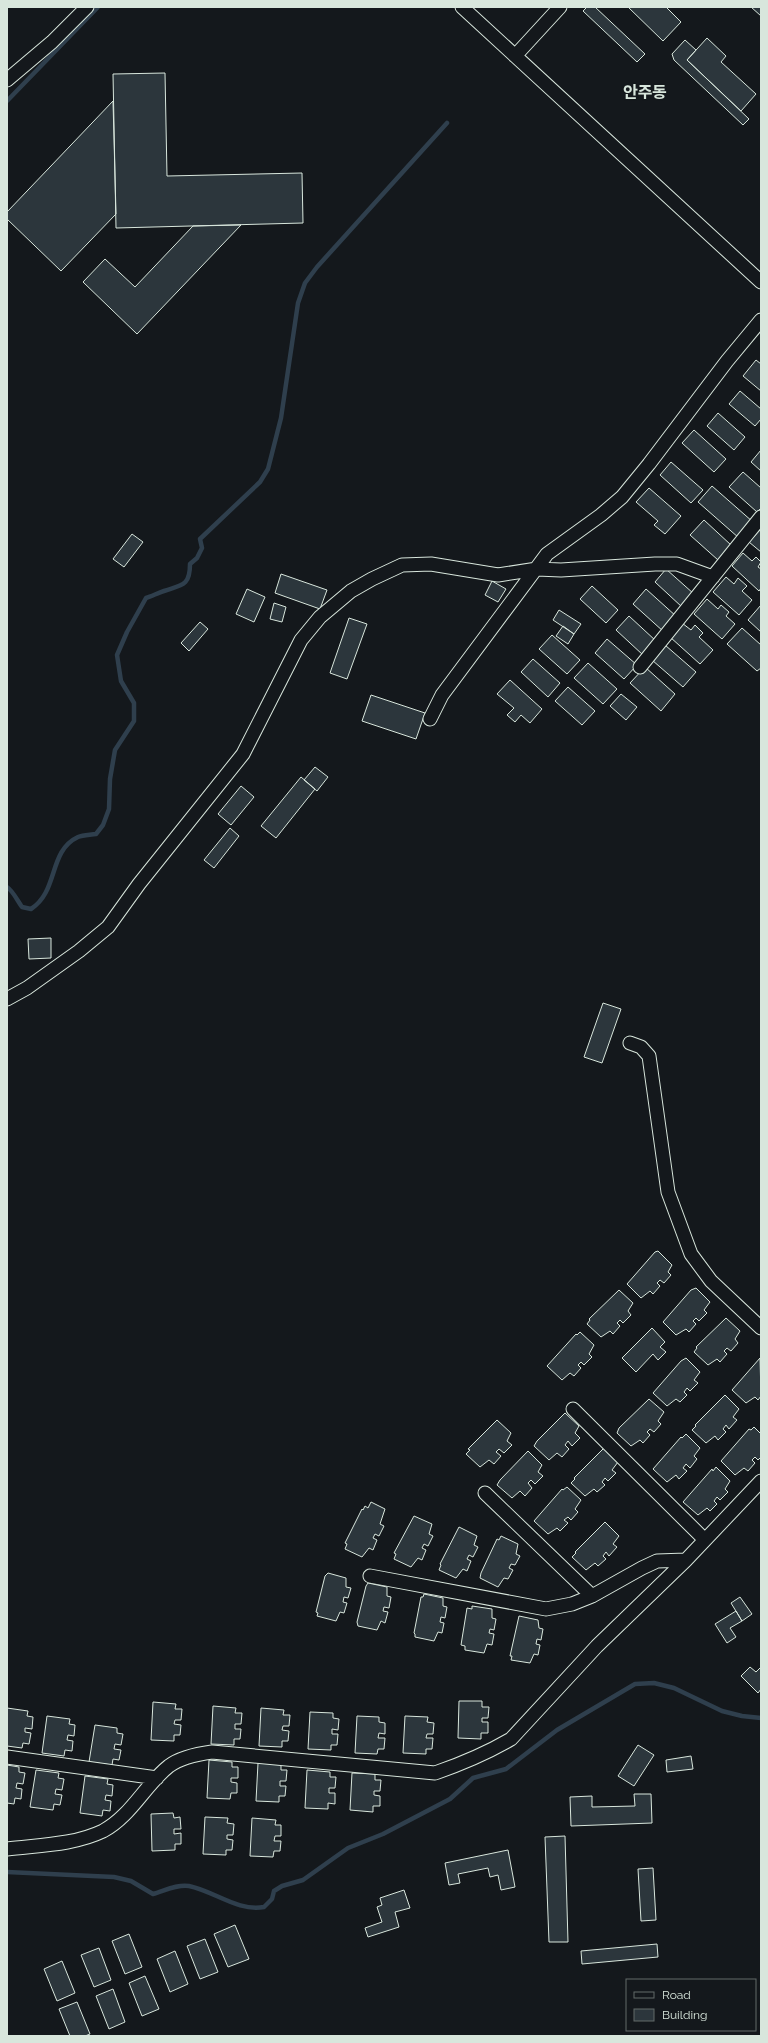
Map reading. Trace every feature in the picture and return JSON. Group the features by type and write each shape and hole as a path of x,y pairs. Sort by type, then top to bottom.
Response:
{"street":[{"path":"7,80 52,42 87,7"},
{"path":"462,7 761,282"},
{"path":"515,56 560,7"},
{"path":"430,719 442,696 548,554 601,515 622,497 649,464 727,361 761,320"},
{"path":"640,667 761,517"},
{"path":"7,999 27,988 79,951 108,927 139,884 244,754 301,640 320,617 351,591 402,565 431,564 498,575 537,569 561,570 677,564 713,577"},
{"path":"630,1043 641,1047 648,1056 668,1192 691,1254 711,1281 761,1328"},
{"path":"573,1408 705,1540"},
{"path":"7,1849 62,1843 104,1830 119,1819 139,1800 169,1766 189,1756 212,1752 435,1773 452,1767 511,1739 597,1646 686,1560 761,1481"},
{"path":"485,1493 592,1596"},
{"path":"370,1576 546,1609 572,1604 592,1596 657,1561 686,1560"},
{"path":"7,1757 157,1778"}],"building":[{"path":"587,7 595,7 645,54 637,62 583,11"},
{"path":"628,7 666,7 681,22 663,41"},
{"path":"751,7 761,7 761,16"},
{"path":"707,38 726,56 721,62 756,94 741,111 687,60"},
{"path":"685,40 696,50 687,60 749,119 743,125 674,60 672,54"},
{"path":"165,73 167,176 302,173 303,223 116,228 113,74"},
{"path":"113,101 116,214 61,271 7,219 7,212"},
{"path":"241,225 137,334 83,282 105,259 135,287 193,226"},
{"path":"756,360 761,364 761,391 743,376"},
{"path":"740,391 761,409 761,419 755,426 729,404"},
{"path":"718,413 745,437 734,450 707,426"},
{"path":"694,430 726,459 714,472 682,443"},
{"path":"761,450 761,471 751,462"},
{"path":"671,462 703,490 691,503 660,475"},
{"path":"743,472 761,488 761,508 757,512 729,487"},
{"path":"712,486 753,522 739,538 698,502"},
{"path":"649,488 681,516 665,534 654,525 658,521 636,502"},
{"path":"704,520 731,545 718,560 690,535"},
{"path":"761,529 761,552 749,542"},
{"path":"132,534 143,542 124,567 113,559"},
{"path":"743,553 752,561 756,557 761,562 758,567 761,569 761,588 759,591 732,566"},
{"path":"666,569 694,594 682,607 655,582"},
{"path":"281,574 327,590 320,609 275,593"},
{"path":"726,577 734,584 738,578 747,586 742,591 752,600 739,615 713,592"},
{"path":"492,581 506,589 498,602 485,595"},
{"path":"592,586 618,610 606,623 580,599"},
{"path":"247,589 265,597 254,622 236,614"},
{"path":"646,589 677,617 664,632 633,604"},
{"path":"707,599 718,609 721,605 729,612 726,616 735,624 722,639 694,614"},
{"path":"274,603 286,607 282,622 270,619"},
{"path":"761,605 761,632 748,620"},
{"path":"559,610 581,624 574,634 553,620"},
{"path":"629,616 656,641 643,655 616,630"},
{"path":"349,618 367,624 347,679 330,673"},
{"path":"200,622 208,629 189,651 181,643"},
{"path":"682,623 691,630 695,625 703,633 699,637 713,650 700,664 670,637"},
{"path":"563,626 574,634 568,644 556,636"},
{"path":"742,628 761,645 761,668 757,671 727,644"},
{"path":"552,635 580,660 567,674 539,649"},
{"path":"607,639 637,665 624,679 595,653"},
{"path":"665,645 696,672 683,687 652,660"},
{"path":"533,659 560,683 548,697 521,672"},
{"path":"588,663 617,689 603,704 574,678"},
{"path":"645,667 675,694 661,711 630,683"},
{"path":"510,680 542,709 530,723 521,715 515,722 507,715 514,708 497,694"},
{"path":"568,687 595,711 582,725 555,701"},
{"path":"621,694 637,707 626,720 610,706"},
{"path":"371,695 425,713 416,739 362,721"},
{"path":"315,767 328,777 317,791 304,780"},
{"path":"301,777 315,789 276,838 261,826"},
{"path":"241,786 254,797 231,825 218,814"},
{"path":"230,828 239,836 214,868 204,860"},
{"path":"51,938 51,958 29,959 28,939"},
{"path":"603,1003 621,1009 602,1063 584,1057"},
{"path":"658,1251 672,1265 668,1272 671,1275 664,1283 660,1280 657,1283 660,1286 653,1294 650,1291 641,1298 627,1284 655,1252"},
{"path":"696,1288 710,1302 704,1310 707,1313 699,1321 696,1318 693,1321 696,1324 689,1332 686,1329 676,1335 663,1322 691,1290"},
{"path":"619,1290 633,1303 628,1311 631,1315 623,1323 620,1320 617,1323 620,1326 613,1334 610,1331 601,1337 587,1324 590,1320 589,1319"},
{"path":"726,1318 740,1331 735,1339 738,1343 731,1351 727,1348 724,1351 727,1354 720,1362 717,1359 708,1365 694,1352 697,1348 696,1347"},
{"path":"652,1328 665,1342 660,1347 666,1352 658,1360 653,1354 636,1372 622,1358"},
{"path":"580,1332 594,1345 589,1354 592,1357 584,1365 581,1362 578,1365 581,1368 574,1376 570,1373 562,1380 547,1366 576,1334 577,1335"},
{"path":"686,1358 700,1372 694,1380 698,1383 690,1391 687,1388 684,1392 687,1395 680,1402 676,1399 667,1406 653,1393 681,1361"},
{"path":"760,1358 761,1396 758,1400 755,1397 746,1403 732,1390"},
{"path":"725,1395 739,1409 733,1417 737,1420 729,1429 726,1425 723,1429 726,1432 718,1440 715,1436 706,1443 692,1430 696,1426 695,1425"},
{"path":"649,1399 664,1412 658,1421 661,1424 654,1432 650,1429 647,1432 650,1435 643,1443 640,1440 631,1446 617,1433 619,1428"},
{"path":"565,1413 579,1426 575,1433 580,1438 572,1446 568,1441 565,1445 569,1449 562,1457 557,1453 549,1460 534,1446 537,1441"},
{"path":"497,1420 511,1433 507,1441 512,1445 504,1453 499,1449 496,1452 501,1456 494,1464 489,1460 480,1467 466,1454 470,1450 468,1449"},
{"path":"754,1427 761,1434 761,1457 758,1460 755,1457 752,1460 755,1463 748,1471 744,1468 735,1475 721,1461 749,1429 751,1430"},
{"path":"686,1434 700,1448 694,1456 697,1459 690,1468 686,1464 683,1468 687,1471 679,1479 676,1475 667,1482 653,1469 681,1437 682,1438"},
{"path":"604,1448 618,1462 612,1470 616,1473 608,1481 605,1478 602,1482 605,1485 597,1492 594,1489 585,1496 571,1483 575,1479 574,1478"},
{"path":"528,1451 542,1465 538,1472 543,1476 535,1484 531,1480 528,1483 532,1488 525,1496 520,1491 512,1498 497,1485"},
{"path":"716,1467 730,1481 725,1489 728,1492 720,1500 717,1497 714,1501 717,1504 710,1511 707,1508 698,1515 683,1502 712,1469 713,1471"},
{"path":"567,1487 581,1500 575,1509 578,1512 571,1520 568,1517 564,1520 568,1523 560,1531 557,1528 548,1534 534,1521 562,1489 563,1490"},
{"path":"371,1502 385,1509 380,1524 384,1526 379,1536 375,1534 373,1538 377,1540 373,1550 369,1548 362,1557 345,1549 347,1544 345,1543 362,1509 363,1510 365,1506 368,1508"},
{"path":"414,1516 432,1524 429,1534 433,1536 428,1546 424,1544 422,1548 426,1550 422,1560 418,1558 411,1567 394,1559 396,1554 394,1553"},
{"path":"605,1522 619,1536 613,1544 617,1547 609,1556 606,1552 603,1556 606,1559 598,1566 595,1563 586,1570 572,1557 576,1553 575,1552"},
{"path":"459,1527 477,1536 474,1545 478,1547 473,1557 469,1555 467,1559 471,1561 467,1571 463,1569 456,1578 439,1570 440,1564"},
{"path":"501,1536 518,1544 516,1554 520,1556 515,1565 511,1564 509,1568 513,1570 508,1579 504,1578 498,1587 480,1578 497,1539 499,1540"},
{"path":"328,1573 346,1578 346,1587 351,1588 348,1598 344,1597 343,1602 347,1603 344,1613 340,1612 336,1621 317,1616 318,1613 316,1612 325,1576"},
{"path":"368,1583 387,1587 387,1596 391,1597 389,1608 384,1607 383,1611 388,1612 385,1623 381,1621 377,1630 358,1626 357,1622"},
{"path":"424,1594 443,1598 443,1606 447,1607 445,1618 441,1617 440,1622 444,1623 442,1633 438,1632 434,1641 415,1637 414,1633 421,1597 423,1597"},
{"path":"740,1597 752,1614 742,1621 731,1603"},
{"path":"472,1606 492,1609 492,1618 496,1619 494,1630 490,1629 489,1633 494,1634 492,1645 487,1644 484,1653 465,1650 465,1646 461,1645 467,1608 472,1609"},
{"path":"736,1611 742,1621 730,1628 736,1637 727,1643 715,1624"},
{"path":"519,1616 538,1620 539,1628 543,1629 541,1640 537,1639 536,1644 540,1645 538,1655 534,1654 530,1663 511,1660 512,1656 510,1656"},
{"path":"750,1667 756,1672 761,1667 761,1689 758,1693 741,1676"},
{"path":"459,1701 482,1701 482,1707 489,1707 488,1718 482,1718 482,1722 488,1722 488,1733 481,1733 481,1739 458,1738"},
{"path":"153,1702 176,1704 175,1709 182,1709 181,1720 175,1720 174,1724 181,1725 180,1735 174,1735 174,1741 151,1740"},
{"path":"213,1706 236,1708 235,1713 242,1713 241,1724 235,1724 235,1729 241,1729 240,1739 234,1739 234,1745 211,1744"},
{"path":"7,1708 28,1711 27,1716 33,1717 32,1729 25,1728 25,1732 31,1733 29,1744 23,1743 22,1748 7,1746"},
{"path":"261,1708 284,1710 283,1715 290,1715 289,1726 283,1726 282,1730 289,1731 288,1741 282,1741 282,1747 259,1746"},
{"path":"310,1712 333,1713 333,1718 339,1719 338,1730 332,1729 332,1734 338,1734 337,1745 331,1745 331,1750 308,1749"},
{"path":"47,1716 70,1719 69,1724 75,1725 74,1736 68,1735 67,1740 73,1741 72,1751 65,1750 64,1756 42,1753"},
{"path":"357,1716 379,1717 379,1722 385,1723 385,1734 379,1733 378,1738 385,1738 384,1749 378,1749 377,1754 355,1753"},
{"path":"405,1716 428,1717 427,1722 434,1723 433,1734 427,1734 426,1738 433,1738 432,1749 426,1749 426,1754 403,1753"},
{"path":"95,1725 117,1728 117,1733 123,1734 121,1745 115,1744 114,1749 121,1750 119,1760 113,1759 112,1765 89,1762"},
{"path":"638,1745 654,1755 634,1786 618,1776"},
{"path":"691,1756 693,1769 667,1772 666,1760"},
{"path":"209,1760 232,1762 232,1767 238,1767 238,1778 231,1778 231,1782 237,1783 237,1793 231,1793 230,1799 207,1798"},
{"path":"258,1763 281,1764 281,1770 287,1770 286,1781 280,1781 280,1786 286,1786 285,1796 279,1796 279,1802 256,1801"},
{"path":"7,1765 19,1767 19,1772 25,1773 23,1784 17,1783 16,1788 22,1789 21,1799 15,1798 14,1804 7,1803"},
{"path":"36,1770 59,1773 58,1778 64,1779 62,1790 56,1789 55,1794 62,1795 60,1805 54,1804 53,1810 30,1807"},
{"path":"307,1770 330,1772 330,1777 336,1777 335,1788 329,1788 329,1793 335,1793 335,1804 328,1803 328,1809 305,1808"},
{"path":"352,1773 375,1774 375,1780 381,1780 380,1791 374,1791 374,1795 380,1796 380,1806 373,1806 373,1812 350,1810"},
{"path":"85,1776 108,1779 107,1784 113,1785 112,1796 106,1795 105,1800 111,1801 110,1811 103,1810 102,1816 80,1813"},
{"path":"634,1794 651,1794 652,1823 571,1826 570,1797 592,1796 592,1807 635,1806"},
{"path":"173,1813 174,1818 180,1817 181,1829 174,1829 174,1834 181,1833 181,1844 175,1844 175,1850 152,1851 151,1814"},
{"path":"205,1817 228,1818 227,1823 234,1824 233,1835 227,1835 227,1839 233,1840 232,1850 226,1850 226,1855 203,1854"},
{"path":"252,1818 276,1820 275,1825 281,1825 281,1836 275,1836 274,1841 281,1841 280,1851 274,1851 273,1857 250,1856"},
{"path":"565,1836 568,1942 549,1942 545,1837"},
{"path":"508,1850 515,1887 501,1890 498,1875 490,1877 488,1868 458,1874 460,1883 449,1885 445,1863"},
{"path":"653,1868 656,1920 641,1921 638,1869"},
{"path":"404,1890 410,1908 395,1912 399,1927 368,1937 365,1928 382,1922 377,1907 382,1905 380,1898"},
{"path":"235,1925 249,1959 228,1967 214,1934"},
{"path":"129,1934 142,1967 125,1974 112,1941"},
{"path":"205,1939 218,1972 200,1979 187,1946"},
{"path":"657,1944 658,1957 582,1964 581,1951"},
{"path":"99,1948 111,1980 94,1987 81,1955"},
{"path":"175,1951 188,1984 170,1992 157,1959"},
{"path":"62,1961 75,1993 57,2001 44,1969"},
{"path":"145,1976 159,2009 142,2016 129,1983"},
{"path":"113,1989 125,2022 109,2029 96,1996"},
{"path":"77,2002 90,2034 85,2036 70,2036 59,2009"}],"waterway":[{"path":"7,101 98,7"},
{"path":"7,887 22,907 31,909 40,901 46,892 57,861 69,843 78,837 96,834 103,825 109,809 110,779 115,750 134,721 134,703 121,681 117,655 127,632 146,598 180,586 187,581 190,571 190,564 197,558 202,548 200,539 260,482 268,469 281,418 298,303 305,283 317,267 447,123"},
{"path":"7,1872 114,1877 131,1881 153,1894 175,1887 189,1886 245,1907 264,1907 272,1899 274,1891 282,1886 303,1880 348,1848 383,1834 450,1799 473,1778 506,1769 557,1730 635,1684 654,1683 674,1688 722,1711 742,1716 761,1718"}],"district":[{"name":"안주동","path":"645,92"}]}
